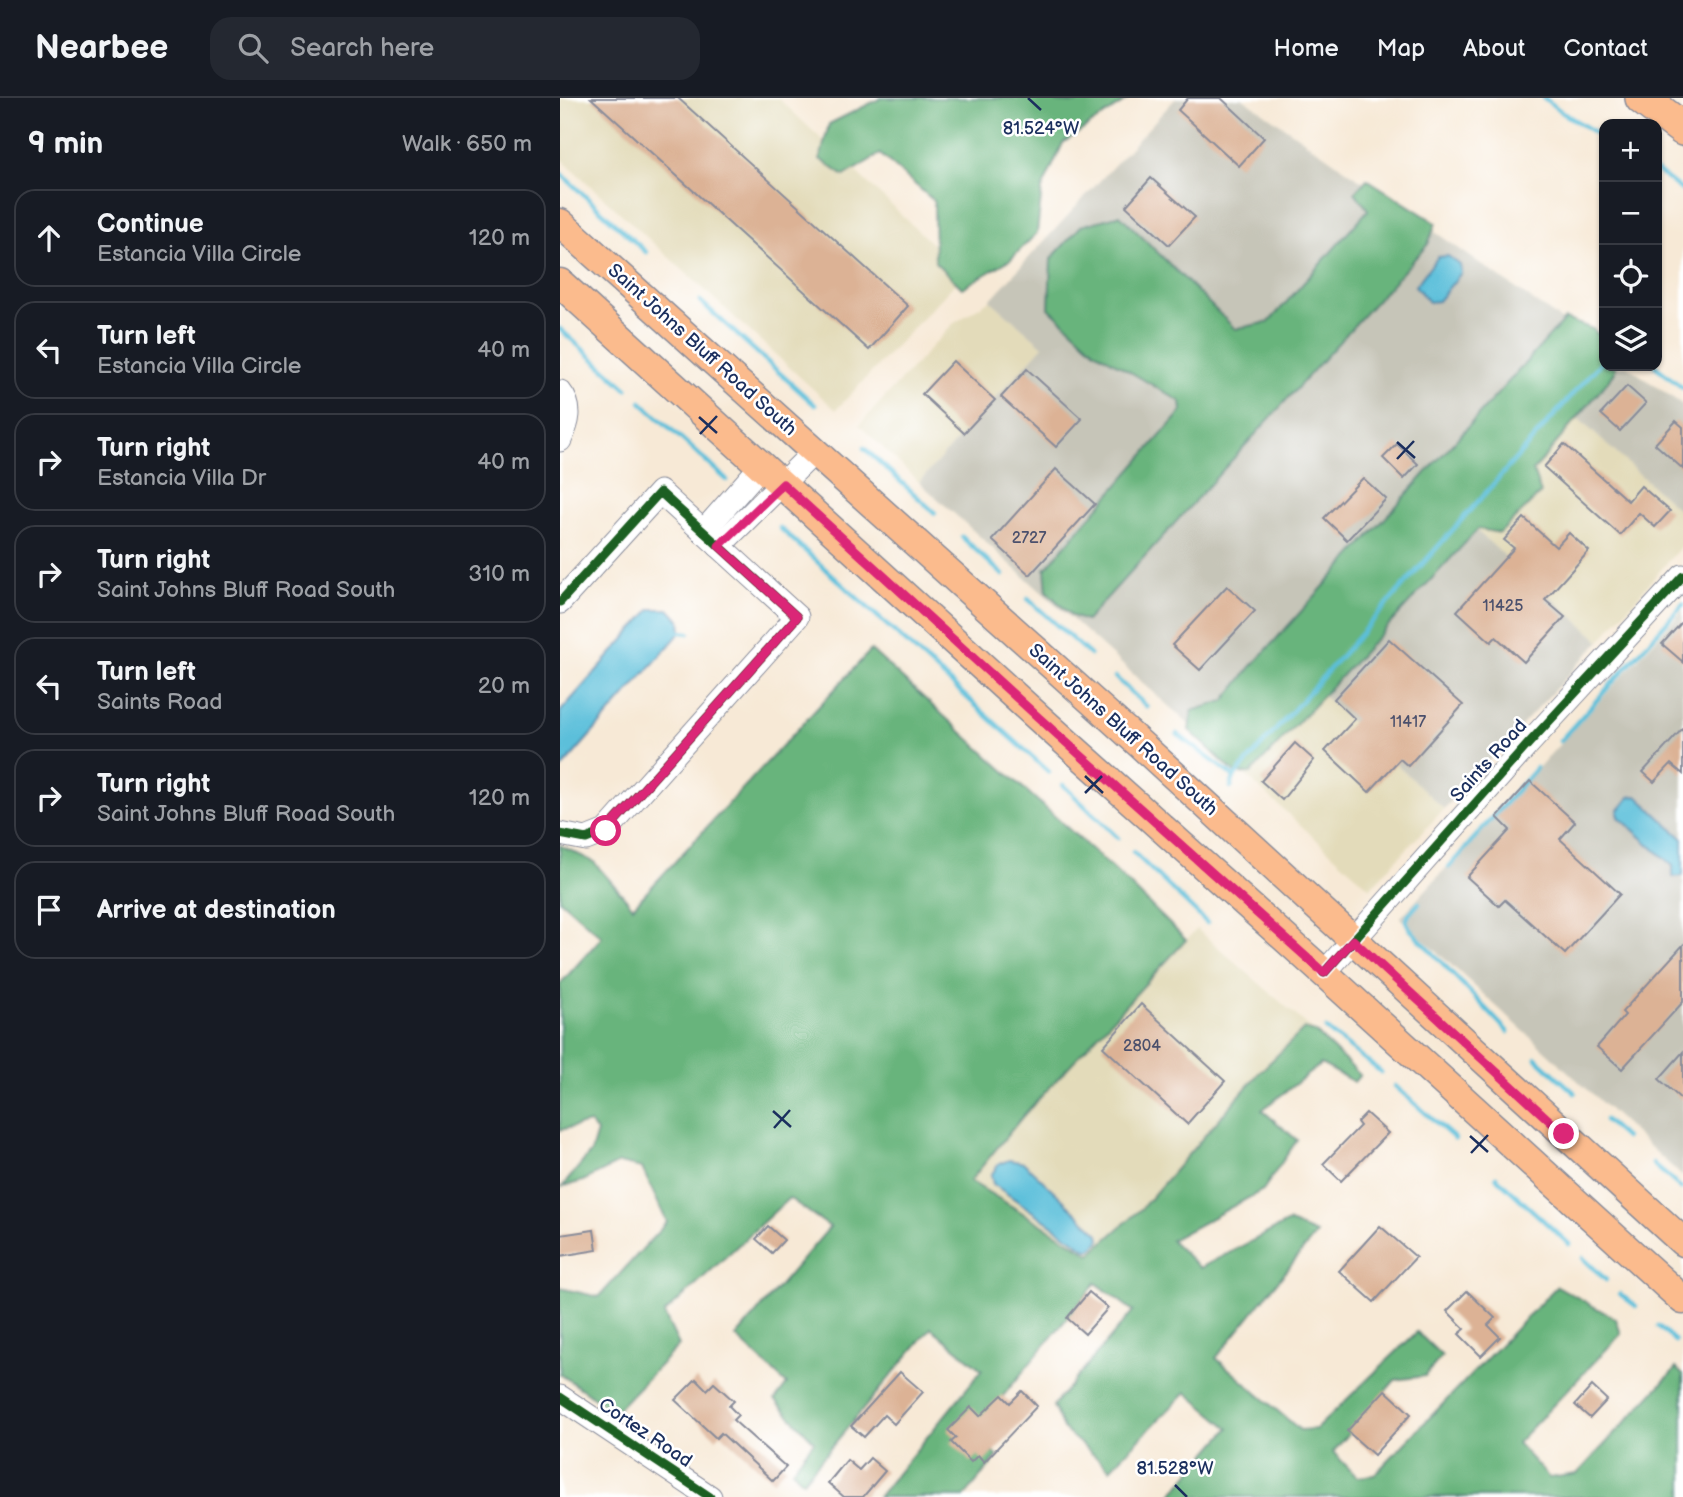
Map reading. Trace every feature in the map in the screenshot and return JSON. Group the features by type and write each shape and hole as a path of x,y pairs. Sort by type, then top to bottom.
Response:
{"highway":[{"path":"1642,98 1683,129"}],"main road":[{"name":"Saint Johns Bluff Road South","path":"560,223 815,451 1683,1242"},
{"path":"560,283 1683,1300"}],"street":[{"path":"560,392 570,414 560,440"},
{"path":"711,539 783,484 815,451"},
{"path":"711,539 762,465"},
{"path":"560,602 660,492 797,617 606,831 586,839 560,834"},
{"name":"Saints Road","path":"1324,973 1510,764 1683,576"},
{"name":"Cortez Road","path":"560,1397 710,1497"}],"shaded area":[{"path":"560,98 778,98 964,274 836,410 560,158"},
{"path":"1176,98 1243,98 1599,347 1599,371 1634,371 1683,405 1683,514 1571,412 1468,523 1600,641 1444,809 1318,691 1242,772 919,482 1043,346 990,300"},
{"path":"990,300 1043,346 919,482 859,425 953,324"},
{"path":"1571,412 1683,514 1683,544 1600,641 1468,523"},
{"path":"1683,610 1683,1177 1400,918"},
{"path":"1318,691 1444,809 1370,888 1242,772"},
{"path":"1197,929 1315,1032 1304,1030 1259,1073 1142,1208 1089,1254 970,1181 1023,1116"}],"green space":[{"path":"881,98 1051,98 1057,102 1076,103 1082,98 1130,98 1063,143 1042,189 1037,233 1011,259 962,288 935,262 934,201 880,154 844,176 820,159 829,124"},
{"path":"1367,179 1436,223 1428,244 1086,621 1072,616 1047,592 1045,569 1182,411 1181,402 1095,351 1049,308 1051,259 1081,226 1120,215 1235,329 1269,322 1368,210 1355,192"},
{"path":"1565,319 1593,329 1599,335 1599,371 1615,371 1614,374 1533,471 1541,493 1500,533 1478,529 1251,773 1236,774 1189,730 1192,711 1224,701 1251,667"},
{"path":"871,650 1125,880 1186,940 1023,1116 970,1181 1090,1254 1142,1208 1259,1073 1304,1029 1315,1032 1360,1075 1354,1082 1321,1064 1262,1110 1297,1140 1263,1190 1171,1240 1200,1268 1288,1222 1316,1234 1216,1358 1300,1430 1316,1429 1417,1332 1442,1356 1425,1376 1395,1380 1333,1452 1357,1477 1374,1475 1557,1286 1616,1319 1621,1334 1517,1443 1549,1478 1577,1474 1676,1368 1683,1375 1683,1497 1169,1497 1229,1428 1186,1392 1110,1469 1063,1429 1053,1406 1133,1311 1096,1283 975,1430 997,1457 964,1497 878,1497 982,1370 931,1328 803,1481 792,1470 814,1441 775,1400 787,1384 736,1337 830,1227 789,1198 664,1314 679,1345 615,1412 560,1374 560,1288 599,1297 667,1222 642,1168 619,1163 583,1181 562,1187 591,1152 597,1132 590,1123 560,1130 560,984 602,937 560,900 560,845 594,862 633,907"}],"water":[{"path":"1448,256 1460,265 1461,273 1438,301 1429,302 1415,286 1438,257"},
{"path":"651,609 669,609 680,621 681,632 560,770 560,712"},
{"path":"1637,796 1683,839 1683,876 1673,877 1673,866 1619,817 1618,811 1630,797"},
{"path":"1009,1160 1024,1163 1099,1234 1100,1241 1091,1249 1086,1249 993,1184 991,1175 999,1164"}],"building":[{"path":"591,98 678,98 908,306 869,350"},
{"path":"1188,98 1221,98 1264,138 1239,166 1178,110"},
{"path":"1151,178 1195,217 1169,245 1126,206"},
{"path":"953,361 995,400 964,433 922,394"},
{"path":"1027,369 1082,419 1056,447 1001,397"},
{"path":"1627,386 1646,403 1620,431 1601,414"},
{"path":"1676,421 1683,427 1683,469 1655,444"},
{"path":"1397,444 1418,464 1404,479 1383,458"},
{"path":"1564,444 1628,501 1641,486 1670,511 1655,527 1639,513 1620,535 1544,467"},
{"path":"1056,469 1095,504 1030,575 992,540"},
{"path":"1363,478 1386,499 1347,540 1324,518"},
{"path":"1524,518 1556,547 1569,533 1589,551 1545,600 1565,617 1524,662 1496,637 1491,642 1457,611 1514,548 1504,540"},
{"path":"1227,586 1255,611 1200,670 1172,645"},
{"path":"1683,621 1683,662 1662,644"},
{"path":"1389,639 1463,705 1408,766 1400,759 1369,792 1325,751 1355,719 1334,699"},
{"path":"1683,728 1683,774 1671,764 1654,782 1643,772"},
{"path":"1295,743 1314,760 1282,800 1261,781"},
{"path":"1530,781 1575,822 1560,839 1620,894 1565,954 1505,900 1499,906 1467,877 1510,830 1497,817"},
{"path":"1683,945 1683,1002 1622,1069 1597,1047 1625,1015 1622,1012"},
{"path":"1141,1004 1225,1081 1187,1124 1103,1047"},
{"path":"1683,1052 1683,1101 1659,1079"},
{"path":"1366,1113 1388,1133 1341,1181 1323,1164 1360,1126 1357,1122"},
{"path":"768,1226 784,1240 772,1253 756,1239"},
{"path":"1380,1226 1416,1257 1374,1302 1339,1271"},
{"path":"594,1230 597,1250 560,1256 560,1235"},
{"path":"1467,1291 1495,1318 1488,1325 1500,1337 1481,1356 1459,1334 1465,1329 1447,1311"},
{"path":"1089,1292 1108,1308 1085,1334 1067,1318"},
{"path":"900,1372 923,1392 894,1424 884,1415 864,1437 851,1426"},
{"path":"696,1379 707,1390 714,1383 734,1401 729,1406 738,1415 733,1420 786,1467 773,1481 721,1433 716,1438 675,1400"},
{"path":"1592,1386 1607,1400 1590,1418 1575,1405"},
{"path":"1385,1390 1411,1414 1374,1455 1347,1431"},
{"path":"1022,1391 1037,1406 984,1462 978,1455 971,1462 951,1442 956,1438 948,1430 971,1407 980,1416 1002,1395 1010,1403"},
{"path":"870,1458 885,1471 863,1497 844,1497 828,1483 847,1460 859,1470"}],"waterway":[{"path":"1544,98 1599,135"},
{"path":"560,173 646,252"},
{"path":"1662,175 1683,191"},
{"path":"700,301 815,405"},
{"path":"560,329 627,389"},
{"path":"1234,777 1599,365"},
{"path":"1661,371 1683,388"},
{"path":"641,402 727,480"},
{"path":"864,448 935,513"},
{"path":"780,528 1049,772"},
{"path":"962,537 1003,575"},
{"path":"1028,599 1090,655"},
{"path":"1560,741 1683,604"},
{"path":"681,632 689,633"},
{"path":"1115,677 1147,707"},
{"path":"1177,734 1234,777 1231,787"},
{"path":"1449,867 1536,768"},
{"path":"1063,785 1118,838"},
{"path":"1133,852 1207,923"},
{"path":"1419,903 1406,921 1410,929 1508,1032"},
{"path":"1326,1029 1381,1072"},
{"path":"1536,1058 1575,1093"},
{"path":"1395,1086 1455,1139"},
{"path":"1605,1120 1625,1138"},
{"path":"1653,1164 1681,1188"},
{"path":"1496,1177 1569,1244"},
{"path":"1583,1258 1606,1280"},
{"path":"1620,1294 1636,1306"},
{"path":"1658,1326 1675,1341"}],"cycle path":[{"path":"560,602 660,492 797,617 606,831 586,839 560,834"},
{"path":"1324,973 1529,743 1683,576"},
{"path":"560,1397 710,1497"}],"route":[{"path":"606,831 797,617 719,546 783,484 1324,973 1353,940 1564,1134"}]}
